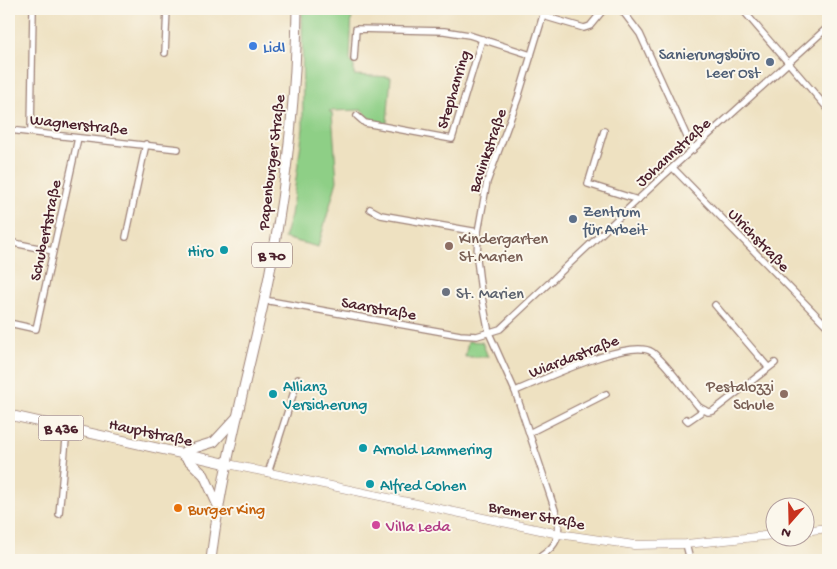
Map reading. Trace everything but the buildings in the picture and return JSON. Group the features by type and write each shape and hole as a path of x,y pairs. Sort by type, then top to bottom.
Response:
{"main road":[{"name":"Papenburger Straße","path":"228,464 264,300 288,164 295,90 296,9"},
{"name":"Hauptstraße","path":"9,415 67,429 179,451 228,464"},
{"path":"179,451 200,448 214,442 238,417"},
{"path":"179,451 204,475 219,508"},
{"name":"Bremer Straße","path":"228,464 340,486 559,534 634,545 686,544 764,536"},
{"name":"B 70","path":"210,560 228,464"},
{"path":"814,530 828,528"}],"street":[{"path":"31,131 33,9"},
{"path":"165,53 167,9"},
{"name":"Bavinkstraße","path":"545,9 487,182 478,232 479,275 489,333 516,391 558,518 559,534"},
{"path":"543,16 584,28 590,26 604,9"},
{"path":"621,9 640,34 693,150"},
{"path":"742,9 828,109"},
{"name":"Johannstraße","path":"489,333 500,329 828,27"},
{"path":"354,59 356,29 444,31 482,39 531,55"},
{"name":"Stephanring","path":"357,116 365,123 452,139 482,39"},
{"name":"Wagnerstraße","path":"9,130 178,149"},
{"path":"604,130 588,184 638,200"},
{"name":"Schubertstraße","path":"9,323 36,329 78,138"},
{"name":"Wagnerstraße","path":"126,237 146,144"},
{"name":"Ulrichstraße","path":"673,168 828,328"},
{"path":"370,209 381,214 478,232"},
{"path":"9,242 54,251"},
{"name":"Saarstraße","path":"264,300 460,336 477,336 489,333"},
{"path":"715,305 768,367"},
{"name":"Wiardastraße","path":"516,391 613,352 639,348 653,353 704,410"},
{"path":"686,419 688,421 704,410 713,411 775,363"},
{"path":"268,473 298,379"},
{"path":"529,434 606,394"},
{"path":"59,514 67,429"},
{"path":"535,560 553,548 559,534"},
{"path":"686,544 690,560"}],"green space":[{"path":"302,9 352,9 350,60 354,66 354,75 391,77 387,123 372,121 362,110 329,111 332,113 337,181 318,247 284,238 291,215 303,128"},
{"path":"468,341 482,342 488,357 465,357"}],"place":[{"name":"Lidl","path":"253,46"},
{"name":"Sanierungsbüro Leer Ost","path":"770,62"},
{"name":"Zentrum für Arbeit","path":"573,219"},
{"name":"Kindergarten St.Marien","path":"449,246"},
{"name":"Hiro","path":"224,250"},
{"name":"St. Marien","path":"446,292"},
{"name":"Allianz Versicherung","path":"273,394"},
{"name":"Pestalozzi Schule","path":"784,394"},
{"name":"Arnold Lammering","path":"363,448"},
{"name":"Alfred Cohen","path":"370,484"},
{"name":"Burger King","path":"178,508"},
{"name":"Villa Leda","path":"376,525"}]}
